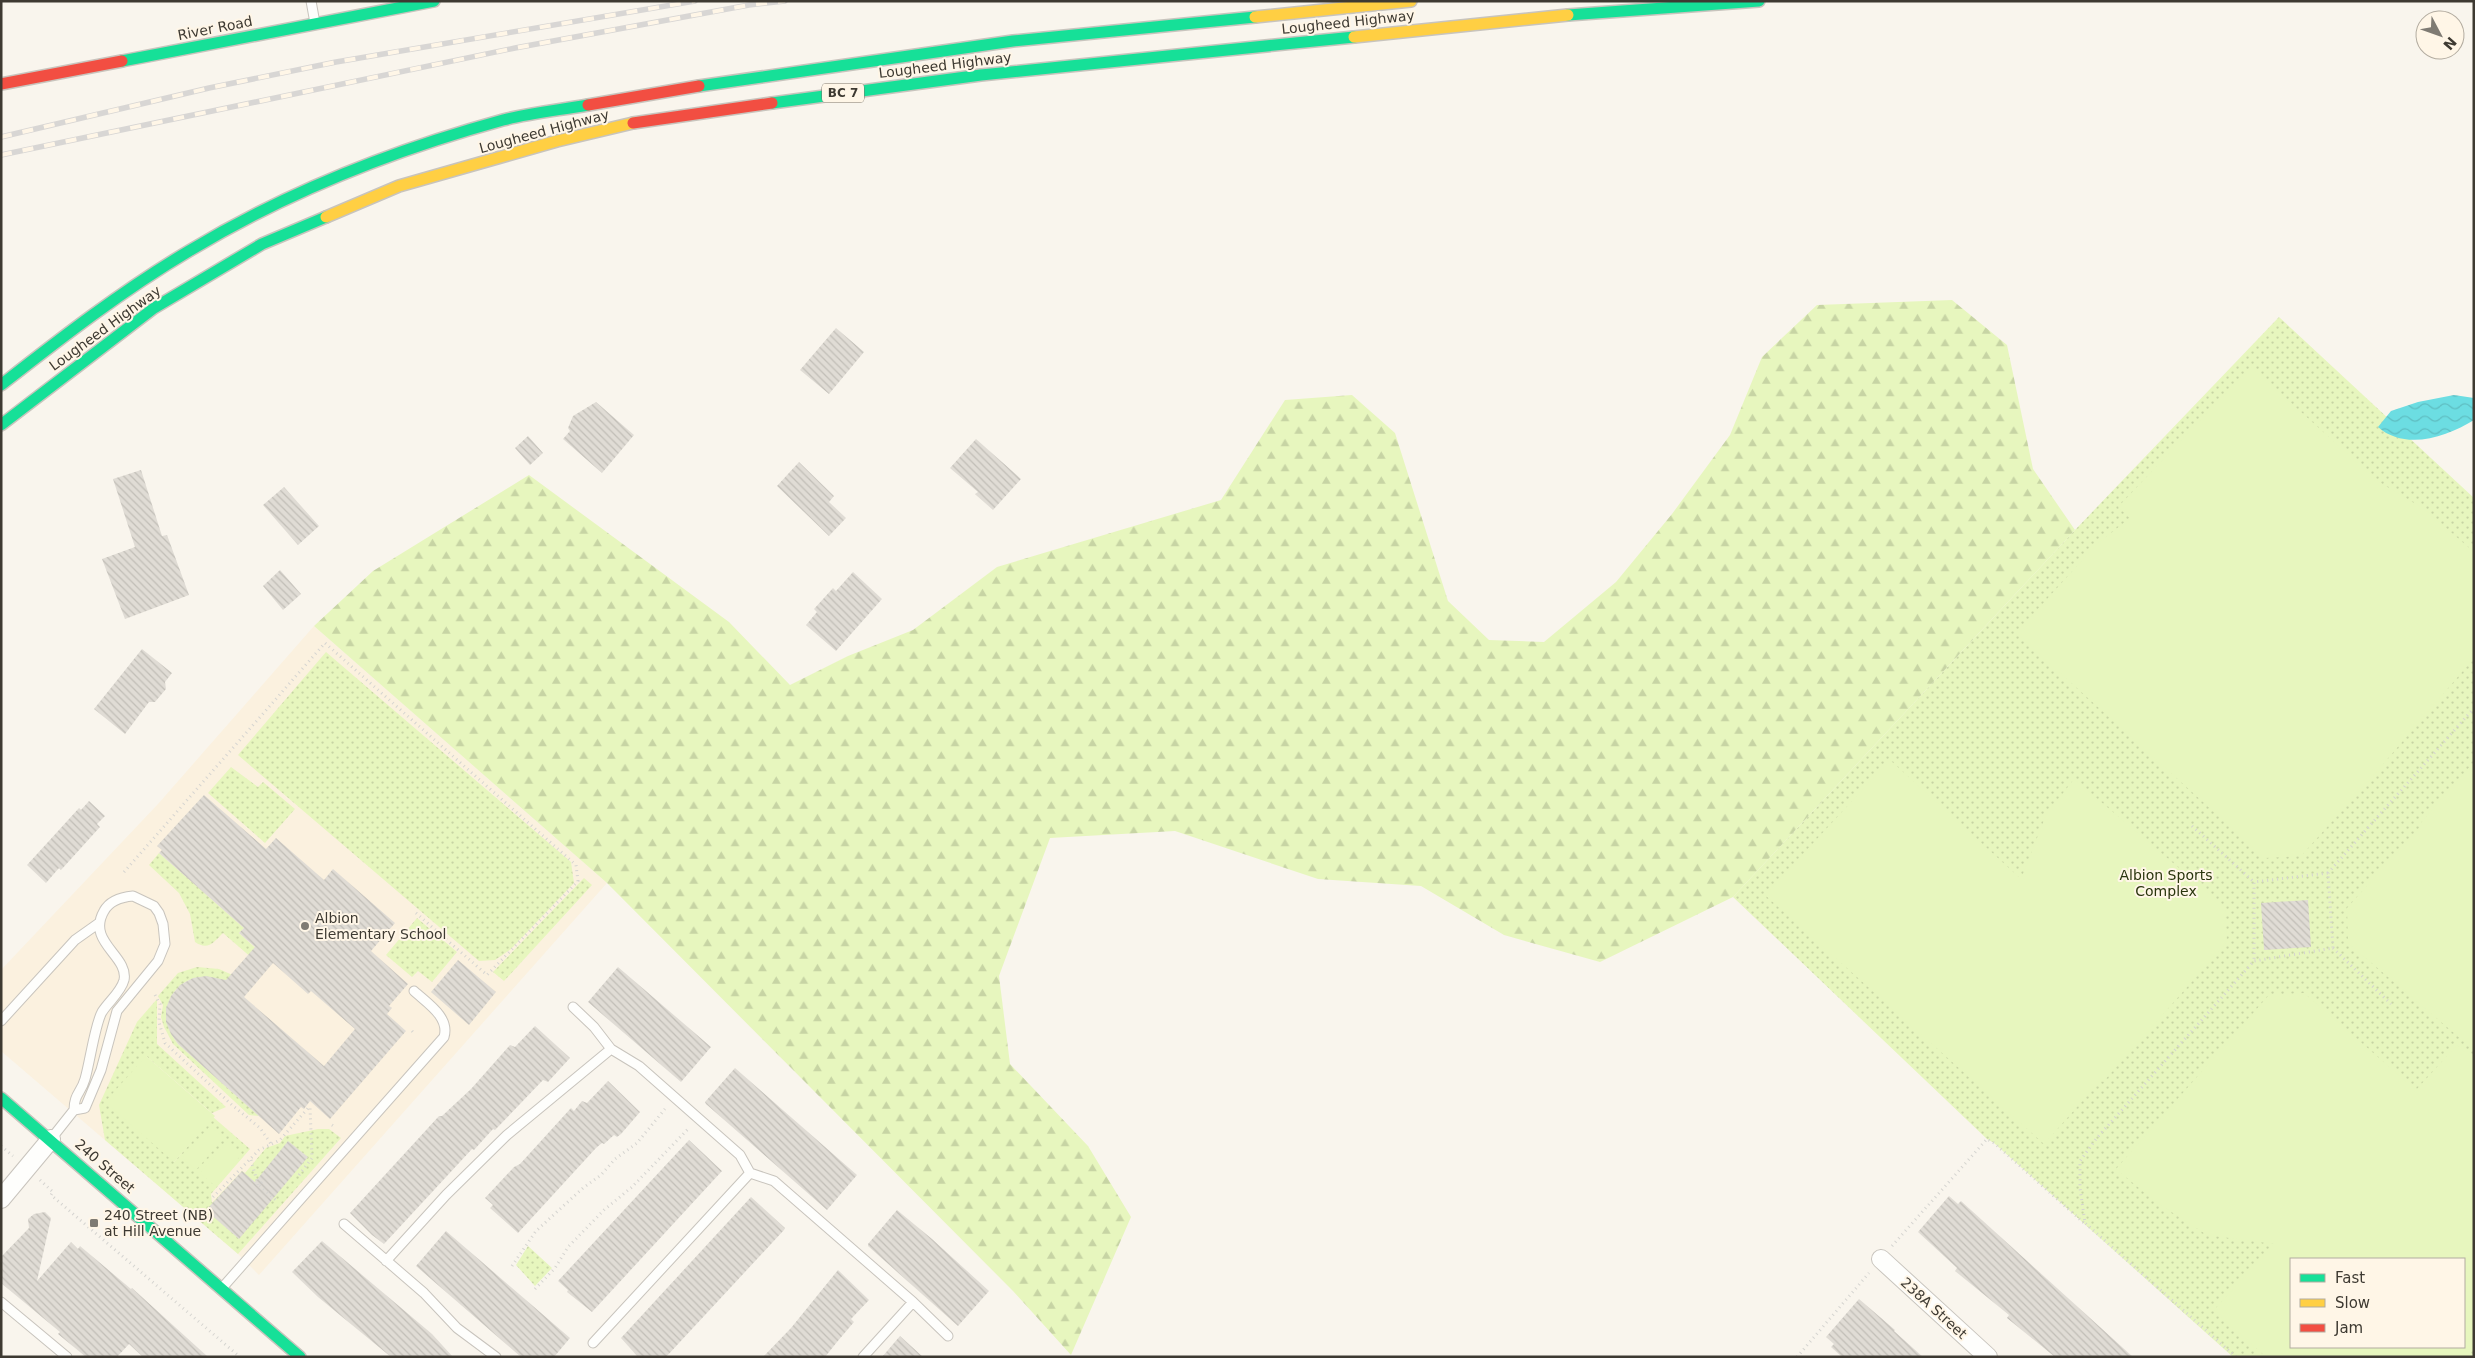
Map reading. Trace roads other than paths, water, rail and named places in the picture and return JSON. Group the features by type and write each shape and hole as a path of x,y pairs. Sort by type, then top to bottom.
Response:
{"main road":[{"name":"River Road","path":"1,84 434,1"},
{"name":"Lougheed Highway","path":"1,385 70,331 188,251 255,215 331,180 419,147 504,120 725,81 1004,43 1411,1"},
{"name":"Lougheed Highway","path":"1,425 154,308 262,244 398,186 556,141 646,120 980,74 1603,11 1759,1"},
{"name":"240 Street","path":"1,1098 51,1139 300,1357"}],"street":[{"path":"1,1199 51,1139"},
{"name":"238A Street","path":"1881,1259 1988,1357"}],"lane":[{"path":"311,1 315,24"},
{"path":"1,1021 75,940 99,923 107,906 121,897 133,896 154,906 163,924 165,944 158,961 117,1011 101,1070 85,1108 74,1110"},
{"path":"51,1139 74,1110 74,1097 83,1086 102,1013 124,981 124,972 104,943 99,923"},
{"path":"221,1288 444,1037 446,1029 443,1018 414,991"},
{"path":"573,1007 594,1027 611,1049 640,1066 740,1155 750,1173 774,1181 913,1302 948,1336"},
{"path":"386,1261 446,1195 507,1135 611,1049"},
{"path":"593,1343 750,1173"},
{"path":"344,1224 424,1293 458,1328 496,1357"},
{"path":"1,1302 67,1357"},
{"path":"863,1357 913,1302"}],"water":[{"path":"2454,395 2474,398 2474,420 2451,432 2426,439 2413,440 2389,434 2378,427 2391,411 2418,402"}],"railway":[{"path":"1,137 209,88 336,62 695,1"},
{"path":"1,155 515,48 749,5 785,1"}],"place":[{"name":"Albion Elementary School","path":"305,926"},
{"name":"240 Street (NB) at Hill Avenue","path":"94,1223"}],"park label":[{"name":"Albion Sports Complex","path":"2166,884"}]}
